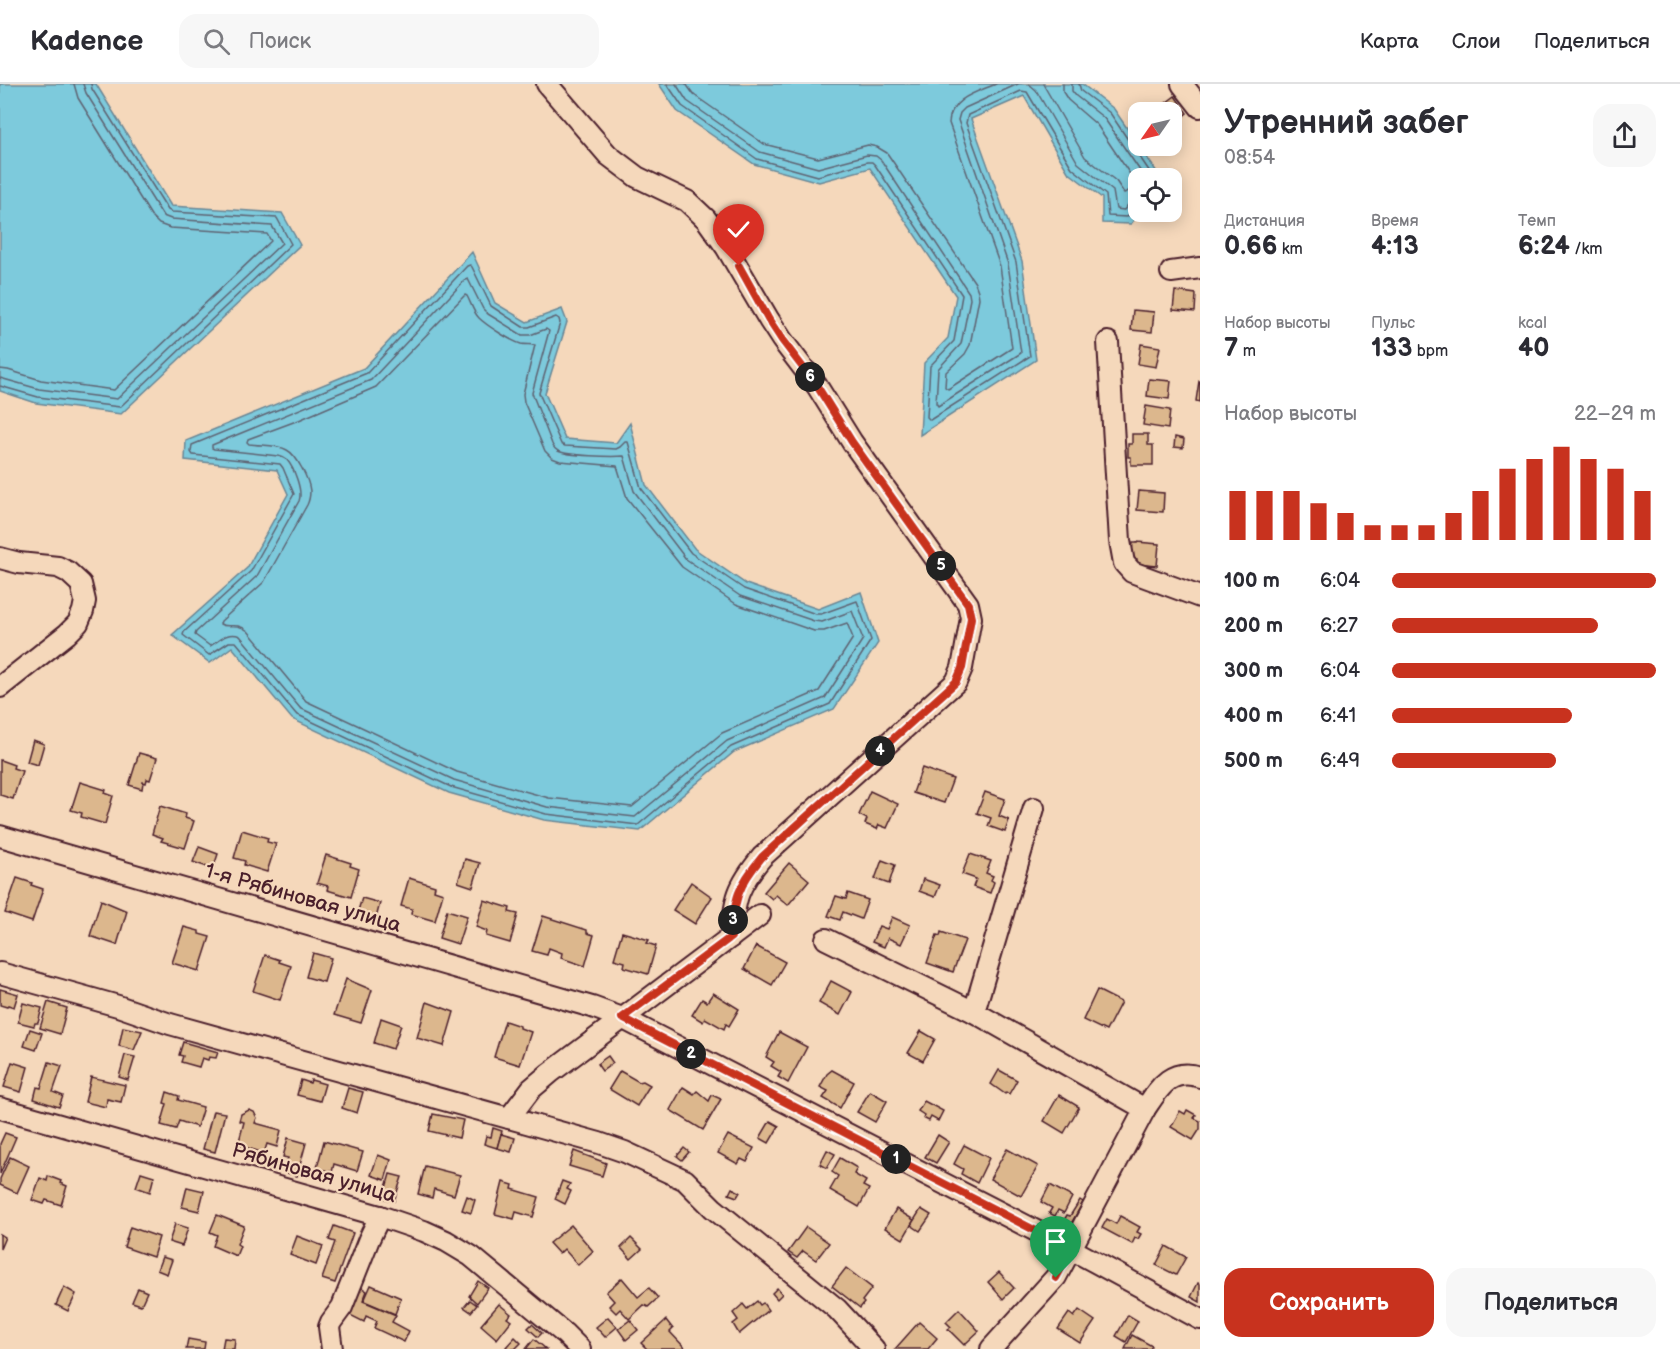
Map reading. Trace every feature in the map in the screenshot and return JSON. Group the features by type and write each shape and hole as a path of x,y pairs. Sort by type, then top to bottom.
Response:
{"street":[{"path":"547,84 613,160 637,177 687,201 706,219 726,247 782,340 817,386 852,442 968,604 970,611 971,618 962,668 956,682 762,857 738,893 731,937"},
{"path":"1182,84 1200,107"},
{"path":"1171,272 1200,268"},
{"path":"1108,342 1120,541 1124,563 1132,572 1200,597"},
{"path":"0,558 58,567 68,572 81,584 85,601 78,623 0,687"},
{"path":"974,1012 1034,808"},
{"name":"1-я Рябиновая улица","path":"0,836 592,1006 622,1018 1071,1249 1200,1319"},
{"path":"509,1118 531,1089 550,1072 760,915"},
{"path":"826,939 974,1012 1145,1109"},
{"path":"0,973 118,1006 170,1024 625,1152 685,1180 713,1208 837,1309 874,1349"},
{"path":"991,1349 1056,1278 1145,1109 1159,1088 1174,1077 1187,1075 1200,1077"},
{"name":"Рябиновая улица","path":"0,1108 380,1216 424,1231 471,1256 580,1349"},
{"path":"332,1349 331,1322 342,1307 380,1216"}],"water":[{"path":"0,84 96,84 171,206 282,213 300,245 121,414 36,403 0,391"},
{"path":"659,84 1082,84 1114,109 1128,130 1128,156 1146,156 1154,168 1128,168 1128,222 1132,222 1131,224 1102,223 1102,198 1068,172 1024,96 971,119 1022,261 1036,360 920,435 924,363 948,338 956,296 870,168 819,182 754,164 677,111"},
{"path":"472,252 495,303 527,322 562,309 567,322 545,393 565,439 616,443 630,423 646,485 695,549 746,584 818,609 861,592 878,643 834,709 734,752 640,831 544,820 449,793 292,719 232,647 210,663 172,635 247,568 288,494 277,470 185,460 186,441 364,368"}],"building":[{"path":"1175,96 1179,102 1167,102"},
{"path":"1182,106 1187,113 1182,117"},
{"path":"1175,291 1196,294 1195,312 1173,310"},
{"path":"1133,310 1154,312 1152,332 1131,330"},
{"path":"1141,344 1160,347 1156,367 1138,364"},
{"path":"1149,379 1171,381 1169,399 1147,396"},
{"path":"1200,381 1200,402 1196,401"},
{"path":"1146,406 1170,410 1168,429 1143,425"},
{"path":"1132,434 1148,434 1148,445 1153,445 1153,465 1131,465 1131,457 1128,457 1128,444 1132,444"},
{"path":"1175,437 1184,439 1183,448 1174,447"},
{"path":"1139,491 1164,493 1163,512 1137,510"},
{"path":"1133,543 1159,544 1157,566 1137,564 1137,559 1131,558"},
{"path":"33,740 44,744 38,765 27,762"},
{"path":"139,753 157,758 150,780 143,782 142,789 129,785"},
{"path":"0,760 22,771 13,799 0,795"},
{"path":"922,768 953,779 944,803 913,793"},
{"path":"80,782 106,790 105,793 113,796 105,824 81,817 82,813 71,810"},
{"path":"870,791 898,804 887,828 879,825 877,829 865,824 867,819 859,815"},
{"path":"985,792 1005,799 999,816 1009,820 1005,832 988,826 991,818 977,813"},
{"path":"160,806 186,814 185,818 194,821 185,848 161,841 163,838 152,834"},
{"path":"242,830 268,838 267,842 276,844 267,872 244,865 245,861 234,858"},
{"path":"199,847 218,854 213,869 193,862"},
{"path":"970,854 991,861 986,873 993,876 991,880 994,882 990,893 973,887 976,879 962,874"},
{"path":"326,855 351,863 350,866 359,869 351,897 327,890 328,886 317,883"},
{"path":"465,859 480,863 473,887 458,882"},
{"path":"882,860 895,865 889,884 875,879"},
{"path":"789,863 809,880 788,905 776,895 772,899 764,892"},
{"path":"17,878 43,889 32,922 5,913"},
{"path":"409,878 435,886 434,890 443,893 435,921 411,914 412,909 401,906"},
{"path":"923,879 940,885 935,897 919,891"},
{"path":"691,882 712,897 695,924 673,910"},
{"path":"848,893 868,900 861,919 843,912 840,920 828,916 836,896 846,899"},
{"path":"362,898 380,903 375,922 356,917"},
{"path":"101,900 127,911 117,945 90,936"},
{"path":"484,900 510,908 509,912 518,914 510,943 486,936 487,931 476,927"},
{"path":"447,910 467,916 458,944 439,938"},
{"path":"543,916 587,930 587,933 594,935 585,966 561,958 562,953 549,948 547,955 532,951"},
{"path":"892,917 910,925 901,944 888,938 884,947 872,942 879,926 887,929"},
{"path":"184,927 210,937 199,971 172,963"},
{"path":"622,932 649,940 647,943 656,946 648,974 624,967 625,962 614,959"},
{"path":"941,932 965,940 953,972 927,963 937,935 940,936"},
{"path":"756,946 785,962 772,985 744,969"},
{"path":"313,953 331,958 324,982 306,977"},
{"path":"265,955 291,966 280,1000 253,991"},
{"path":"346,979 372,990 361,1023 334,1015"},
{"path":"831,981 852,992 840,1015 819,1003"},
{"path":"0,989 18,994 14,1007 0,1005"},
{"path":"1097,990 1121,1002 1106,1031 1083,1020"},
{"path":"713,993 739,1009 729,1026 726,1024 724,1029 705,1018 703,1022 692,1015 702,999 707,1002"},
{"path":"48,1002 67,1008 60,1034 40,1028"},
{"path":"427,1002 454,1012 444,1046 417,1038"},
{"path":"23,1003 42,1008 38,1023 34,1026 18,1022"},
{"path":"381,1018 401,1025 393,1049 374,1043"},
{"path":"505,1021 531,1032 520,1065 494,1057"},
{"path":"123,1027 142,1031 134,1050 119,1046"},
{"path":"30,1029 42,1033 36,1050 24,1046"},
{"path":"921,1031 935,1039 923,1061 908,1053"},
{"path":"779,1032 807,1047 788,1083 778,1077 781,1072 771,1066 774,1062 766,1057"},
{"path":"183,1042 218,1052 216,1058 209,1057 208,1060 202,1058 199,1067 181,1062 183,1056 179,1055"},
{"path":"125,1055 135,1057 128,1080 119,1077"},
{"path":"608,1056 613,1063 602,1071 597,1064"},
{"path":"12,1062 28,1067 21,1092 4,1087"},
{"path":"49,1062 62,1066 53,1092 63,1096 59,1107 34,1099 37,1087 41,1088"},
{"path":"832,1070 854,1082 840,1108 823,1098 828,1091 820,1087"},
{"path":"999,1070 1017,1080 1009,1094 1006,1092 1005,1094 991,1084"},
{"path":"620,1071 639,1082 643,1081 650,1085 637,1106 609,1089"},
{"path":"91,1077 125,1085 121,1102 107,1099 106,1107 85,1102"},
{"path":"301,1080 325,1084 320,1101 297,1095"},
{"path":"683,1087 694,1094 697,1091 709,1101 712,1095 721,1099 703,1130 670,1110"},
{"path":"348,1088 363,1092 357,1113 342,1108"},
{"path":"870,1091 887,1101 875,1122 857,1112"},
{"path":"167,1092 179,1096 178,1100 203,1107 197,1127 179,1121 176,1129 161,1125 167,1104 164,1103"},
{"path":"1059,1095 1079,1107 1064,1133 1044,1121"},
{"path":"924,1101 943,1111 938,1121 931,1117 929,1121 923,1118 924,1115 918,1111"},
{"path":"249,1110 254,1112 257,1118 255,1123 281,1130 277,1147 267,1144 264,1153 238,1145 244,1122 239,1121 241,1114"},
{"path":"1187,1110 1196,1115 1194,1118 1200,1121 1200,1129 1193,1140 1171,1127 1180,1111 1185,1114"},
{"path":"213,1111 225,1113 215,1152 203,1149"},
{"path":"433,1114 463,1120 459,1138 429,1131"},
{"path":"770,1121 779,1126 769,1143 760,1138"},
{"path":"493,1128 502,1131 497,1148 484,1144 486,1136 491,1137"},
{"path":"5,1133 16,1137 0,1174 0,1144"},
{"path":"501,1134 515,1138 511,1152 497,1148"},
{"path":"728,1135 754,1148 747,1162 741,1159 738,1164 718,1153"},
{"path":"938,1135 949,1142 936,1163 925,1157"},
{"path":"288,1138 306,1143 297,1176 284,1172 288,1158 283,1157"},
{"path":"324,1141 363,1152 357,1171 334,1164 332,1172 317,1168"},
{"path":"964,1145 989,1158 977,1183 961,1174 963,1169 954,1164"},
{"path":"684,1148 689,1152 682,1160 677,1156"},
{"path":"1007,1149 1038,1166 1021,1196 990,1179"},
{"path":"827,1150 835,1154 827,1168 820,1164"},
{"path":"574,1151 606,1163 602,1176 569,1166"},
{"path":"378,1155 391,1160 385,1180 371,1175"},
{"path":"10,1157 29,1166 17,1193 0,1185 0,1179"},
{"path":"840,1158 857,1168 854,1174 866,1181 863,1186 869,1189 859,1207 830,1190 838,1176 832,1172"},
{"path":"425,1166 460,1175 454,1195 434,1189 432,1198 418,1194"},
{"path":"141,1172 154,1176 150,1192 136,1187"},
{"path":"390,1174 402,1177 394,1201 383,1198"},
{"path":"48,1176 67,1186 61,1205 46,1200 44,1204 32,1200 40,1178 47,1181"},
{"path":"562,1181 570,1184 567,1189 571,1191 565,1204 555,1199"},
{"path":"503,1182 513,1185 512,1189 539,1197 533,1217 516,1212 514,1219 495,1214"},
{"path":"1050,1185 1072,1197 1064,1213 1058,1210 1055,1216 1049,1213 1052,1208 1041,1202"},
{"path":"187,1187 204,1191 199,1211 182,1207"},
{"path":"732,1188 740,1192 737,1197 729,1194"},
{"path":"467,1196 475,1200 471,1213 462,1210"},
{"path":"1080,1200 1083,1202 1067,1231 1060,1227"},
{"path":"896,1209 914,1220 903,1239 885,1228"},
{"path":"921,1209 931,1215 920,1231 911,1225"},
{"path":"217,1215 244,1226 237,1244 240,1246 236,1256 213,1246 217,1235 210,1232"},
{"path":"1120,1216 1140,1227 1137,1232 1141,1234 1132,1244 1102,1228 1107,1219 1116,1224"},
{"path":"175,1224 188,1228 182,1246 169,1242"},
{"path":"571,1225 593,1251 578,1265 564,1249 559,1254 549,1243"},
{"path":"334,1226 353,1233 335,1283 322,1279 335,1242 329,1240"},
{"path":"130,1227 159,1237 153,1257 124,1247"},
{"path":"806,1227 829,1243 816,1260 803,1251 797,1258 788,1252"},
{"path":"0,1234 5,1237 0,1249"},
{"path":"297,1236 323,1246 316,1265 290,1255"},
{"path":"631,1238 642,1249 631,1259 621,1248"},
{"path":"1166,1246 1186,1257 1176,1275 1156,1265"},
{"path":"162,1257 172,1260 167,1274 157,1270"},
{"path":"846,1268 872,1288 862,1301 864,1303 860,1308 832,1286"},
{"path":"999,1272 1014,1288 1003,1299 988,1282"},
{"path":"622,1278 638,1297 649,1288 658,1298 648,1307 644,1305 629,1319 620,1309 616,1313 609,1306 614,1301 606,1292"},
{"path":"478,1281 488,1288 477,1303 469,1296"},
{"path":"1198,1283 1200,1284 1200,1302 1191,1297"},
{"path":"371,1285 401,1298 395,1314 364,1301"},
{"path":"359,1286 367,1291 363,1301 396,1315 392,1322 409,1331 404,1342 374,1328 377,1321 366,1316 364,1322 348,1314"},
{"path":"64,1287 76,1294 68,1311 56,1305"},
{"path":"138,1288 147,1292 141,1305 132,1302"},
{"path":"777,1288 782,1294 777,1299 772,1293"},
{"path":"470,1300 477,1305 471,1312 464,1307"},
{"path":"757,1301 760,1305 763,1303 768,1310 739,1334 733,1324 738,1320 733,1313 743,1304 747,1309"},
{"path":"499,1304 511,1314 507,1318 511,1321 497,1339 481,1325"},
{"path":"959,1309 979,1331 964,1345 948,1329 951,1327 946,1322"},
{"path":"1079,1310 1095,1321 1080,1343 1058,1329 1069,1313 1074,1317"},
{"path":"1128,1315 1138,1321 1126,1342 1116,1336"},
{"path":"608,1317 617,1327 605,1337 596,1327"},
{"path":"630,1320 638,1330 626,1340 618,1329"},
{"path":"666,1320 673,1329 670,1332 686,1349 647,1349 641,1343"},
{"path":"919,1322 937,1338 928,1349 895,1349"},
{"path":"532,1324 542,1333 538,1337 528,1328"},
{"path":"1132,1335 1152,1346 1150,1349 1125,1349"},
{"path":"515,1337 521,1343 515,1349 508,1349 506,1347"},
{"path":"224,1338 235,1339 234,1349 222,1349"},
{"path":"188,1339 205,1342 204,1349 186,1349"},
{"path":"534,1339 546,1349 526,1349"}],"route":[{"path":"739,266 782,340 817,386 852,442 968,604 971,618 962,668 956,682 762,857 750,871 738,893 731,937 622,1018 1071,1249 1056,1278"}]}
